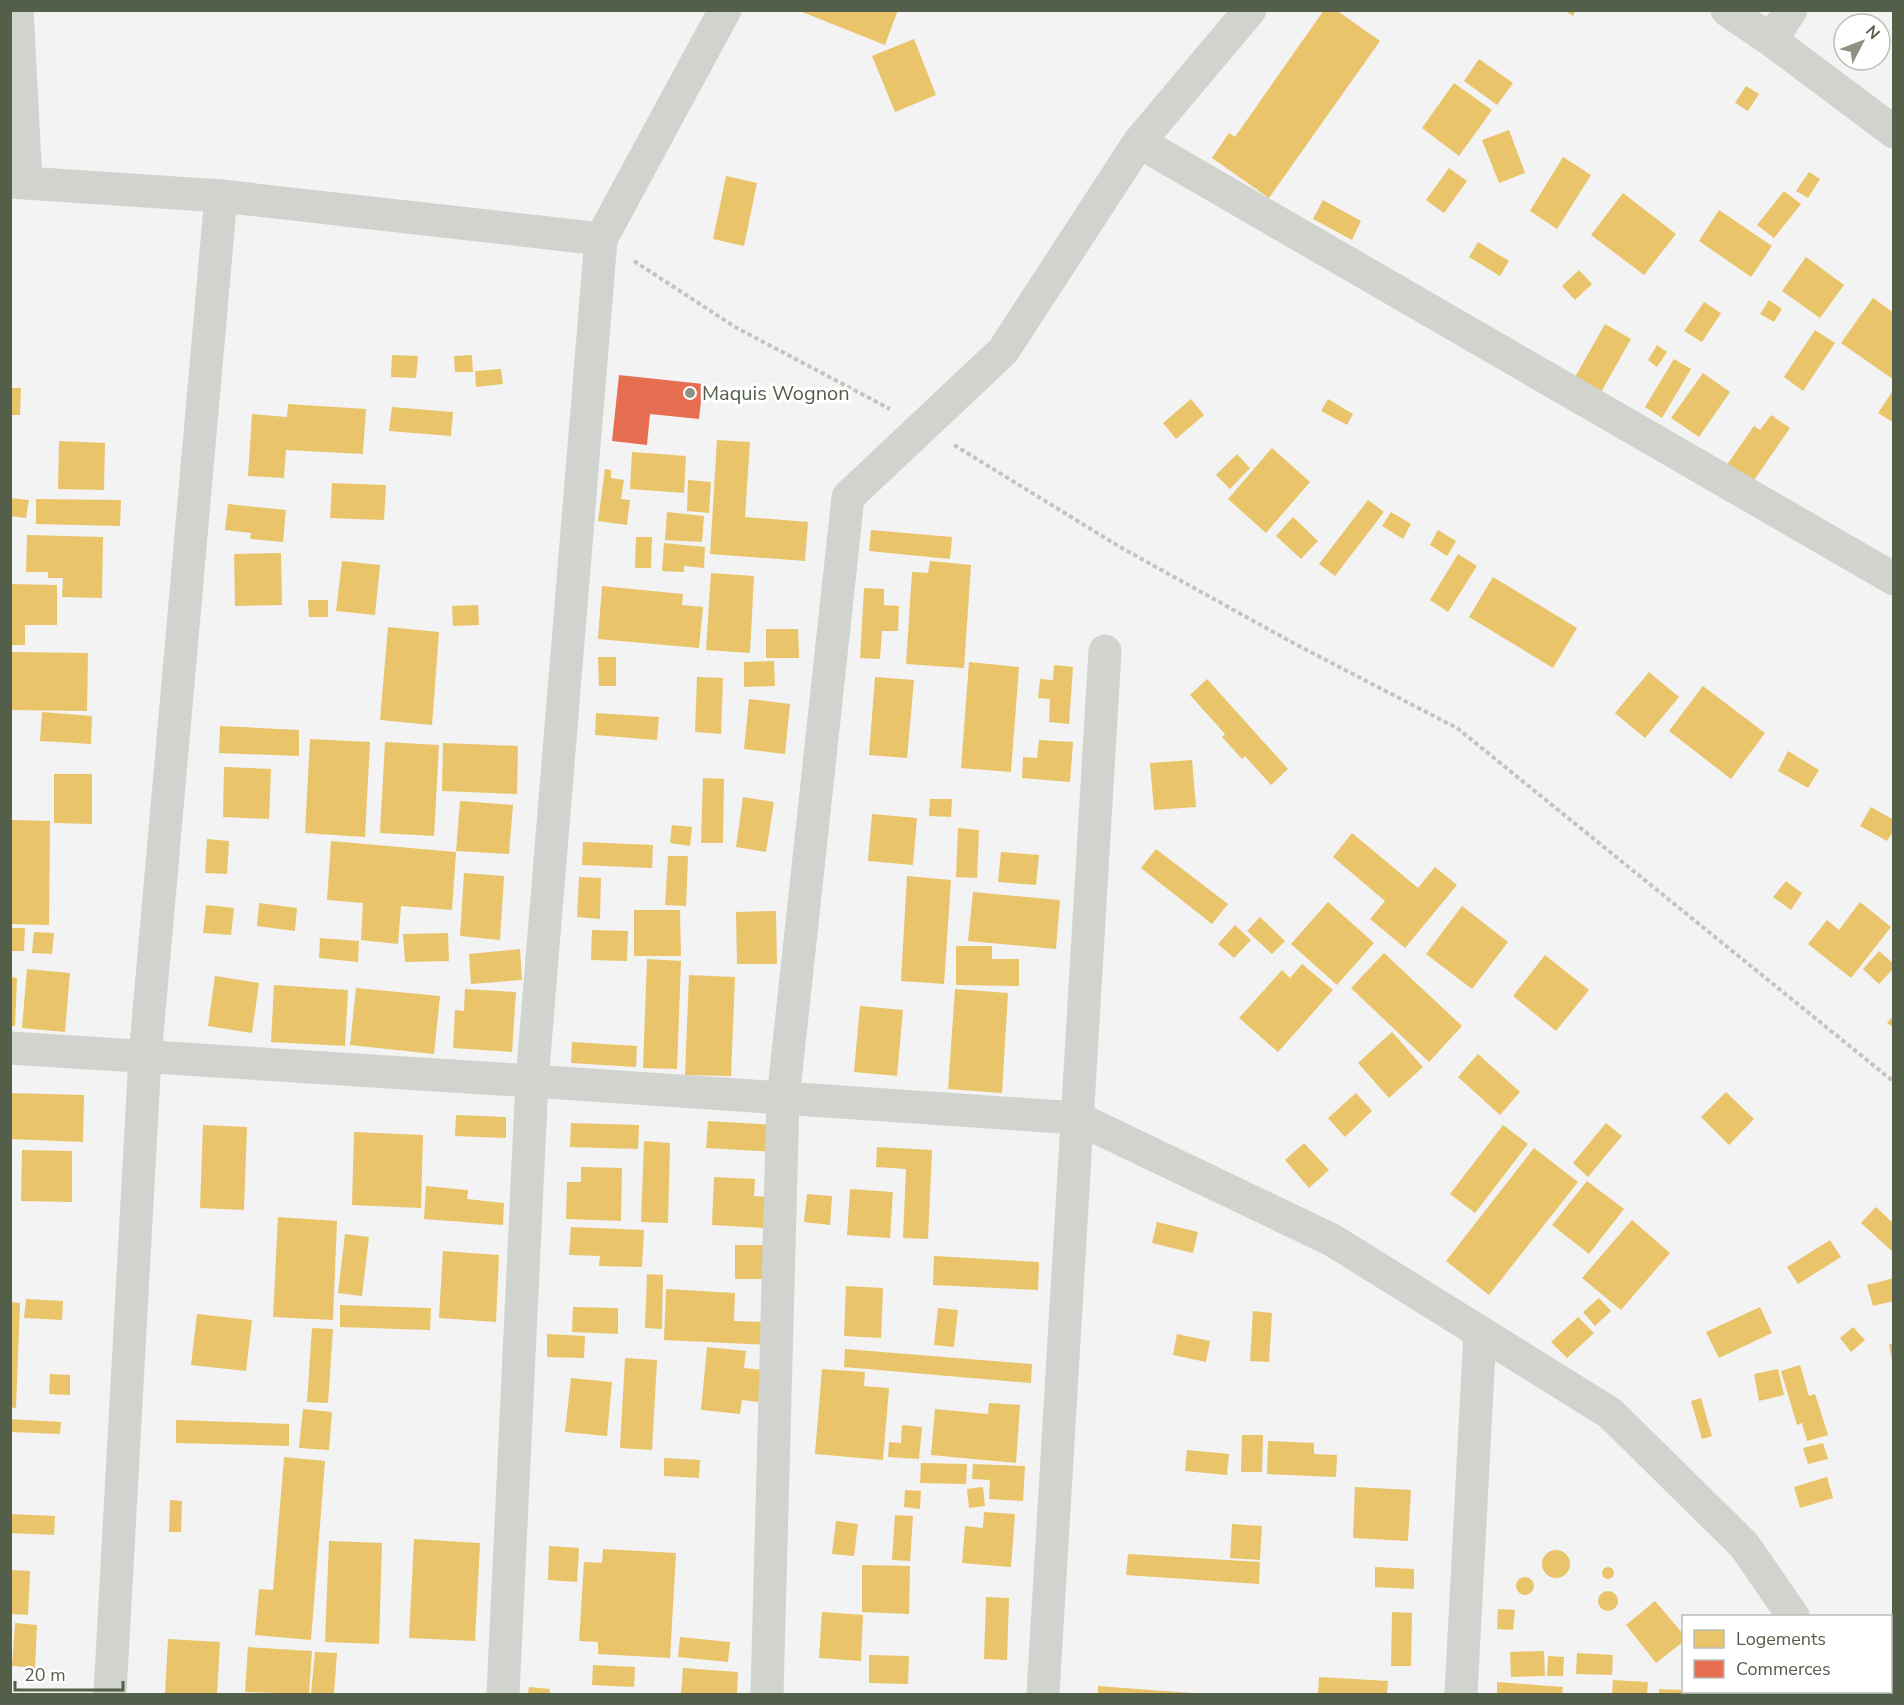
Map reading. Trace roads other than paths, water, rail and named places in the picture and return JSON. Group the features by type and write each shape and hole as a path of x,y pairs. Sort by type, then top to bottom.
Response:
{"street":[{"path":"17,10 18,182 221,196 601,239"},
{"path":"502,1695 532,1081 601,239 724,10"},
{"path":"766,1695 783,1099 848,497 1003,351 1139,142 1250,10"},
{"path":"1727,10 1771,40 1893,132"},
{"path":"1771,40 1791,10"},
{"path":"1139,142 1893,579"},
{"path":"110,1695 145,1057 221,196"},
{"path":"1043,1695 1105,651"},
{"path":"10,1048 1077,1118 1332,1240 1610,1413 1744,1545 1792,1615"},
{"path":"1461,1695 1480,1332"}],"place":[{"name":"Maquis Wognon","path":"690,393"}]}
